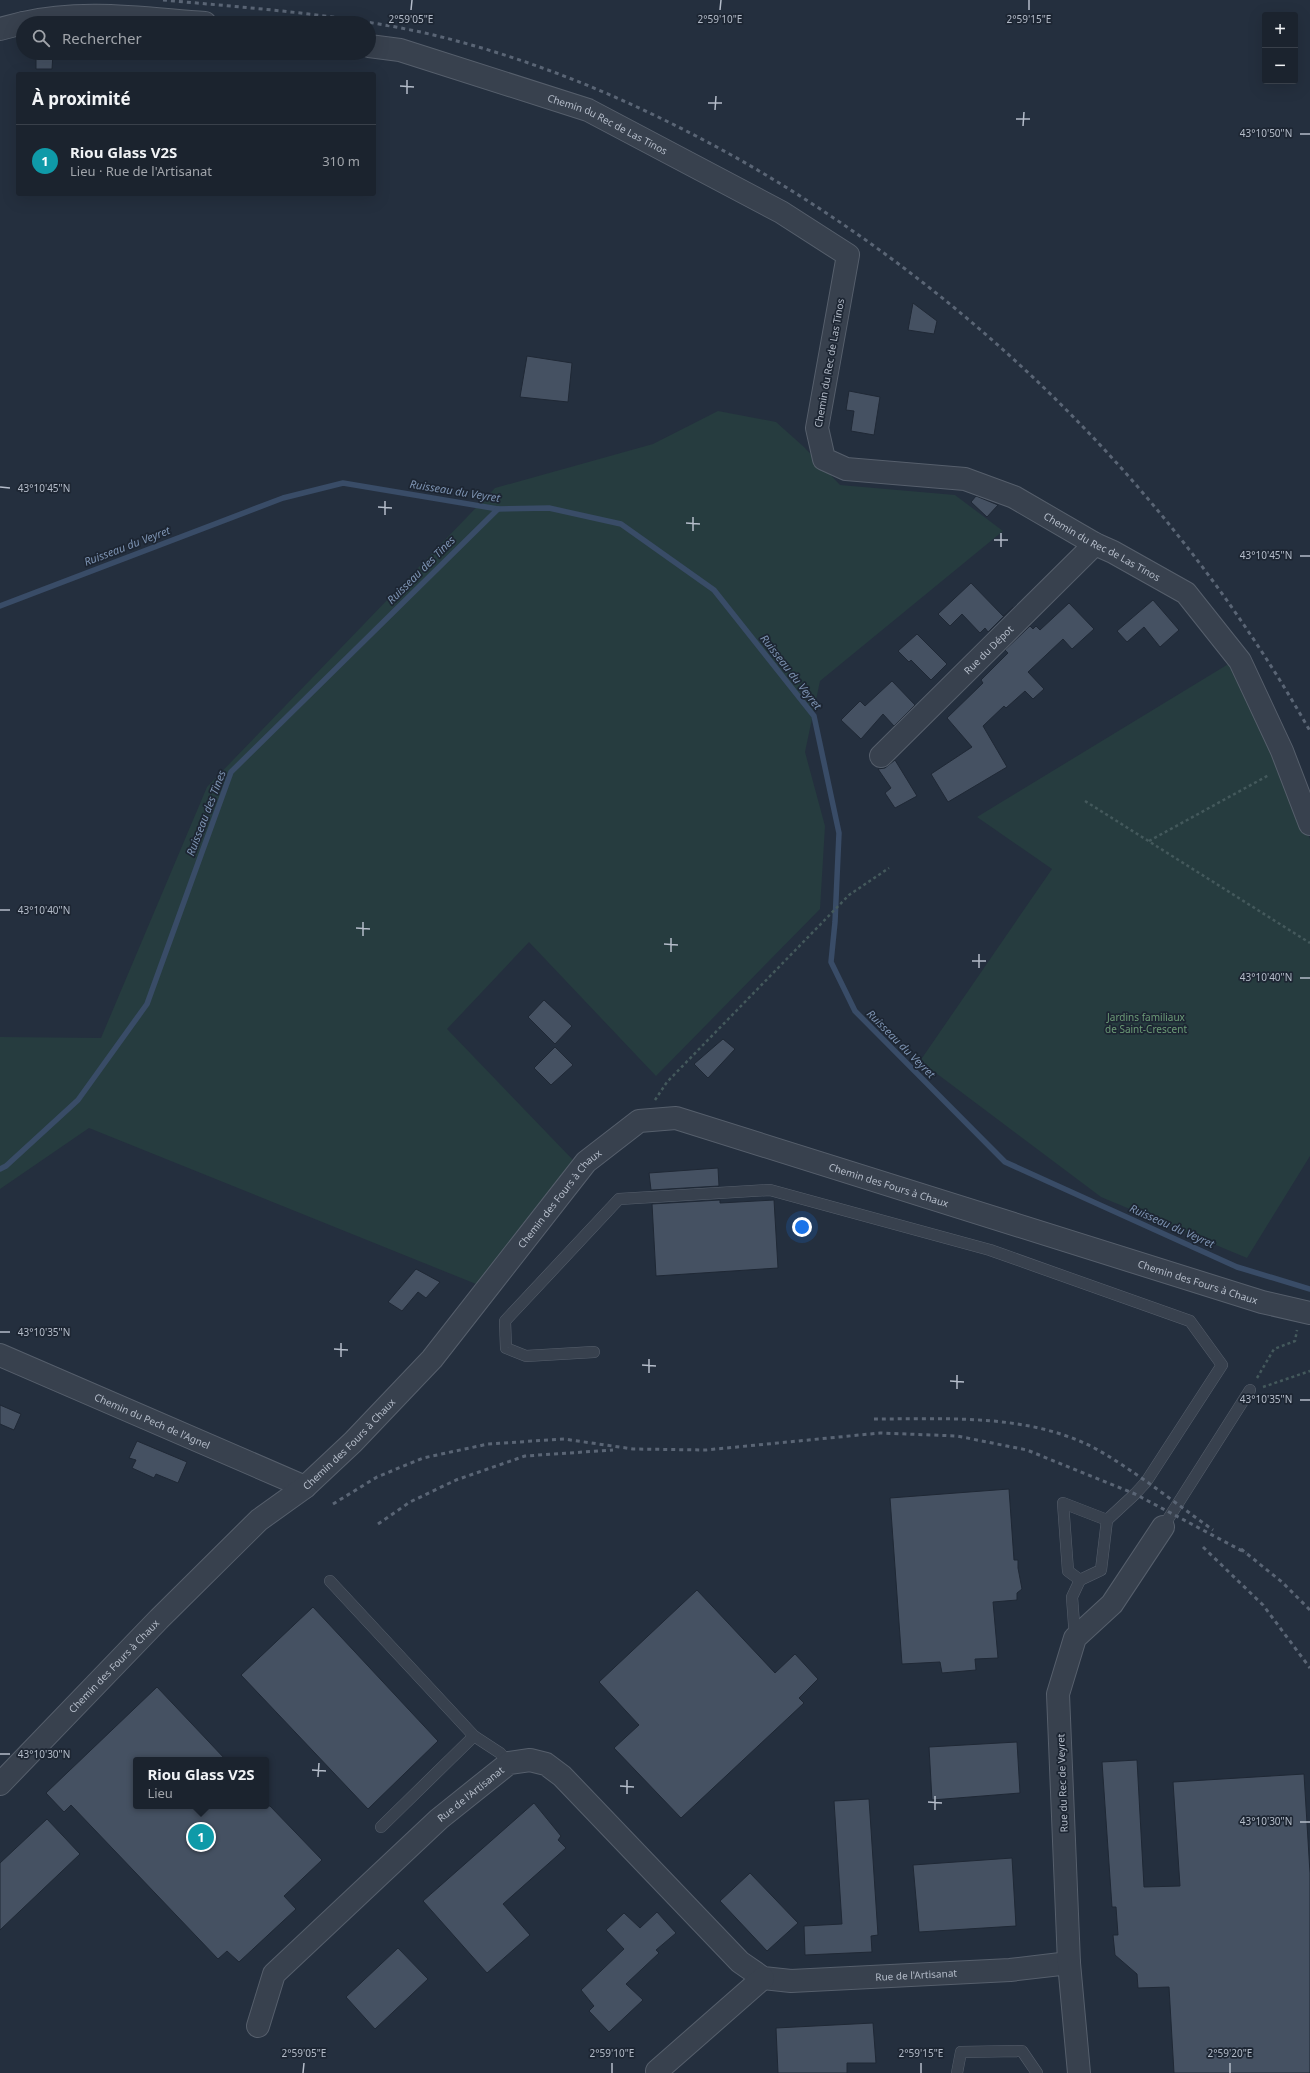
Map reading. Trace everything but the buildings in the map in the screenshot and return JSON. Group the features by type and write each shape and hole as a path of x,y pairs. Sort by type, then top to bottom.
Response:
{"street":[{"path":"0,29 16,25"},
{"name":"Chemin du Rec de Las Tinos","path":"376,47 400,50 588,110 782,212 848,255 817,428 824,460 846,469 965,479 1014,497 1095,544 1113,552 1186,593 1240,662 1287,765 1310,824"},
{"name":"Rue du Dépot","path":"882,756 1095,544"},
{"name":"Chemin des Fours à Chaux","path":"0,1784 159,1619 254,1526 305,1487 353,1442 432,1358 586,1162 640,1121 676,1118 1255,1299 1310,1313"},
{"name":"Chemin du Pech de l'Agnel","path":"0,1355 305,1487"},
{"path":"1075,1638 1112,1604 1163,1527"},
{"name":"Rue du Rec de Veyret","path":"1075,1638 1058,1694 1069,1963 1079,2073"},
{"name":"Rue de l'Artisanat","path":"258,2026 274,1974 440,1819 509,1763 530,1760 546,1764 562,1776 740,1962 762,1978 791,1981 1010,1970 1069,1963"},
{"path":"657,2071 762,1978"}],"lane":[{"path":"594,1352 526,1356 506,1348 505,1321 619,1199 770,1190 990,1250 1190,1321 1222,1365 1146,1482 1136,1494 1108,1520 1101,1570 1080,1580 1072,1597 1075,1638"},
{"path":"1163,1527 1250,1390"},
{"path":"1080,1580 1068,1571 1063,1503 1108,1520"},
{"path":"330,1581 474,1736 500,1753 509,1763"},
{"path":"381,1827 474,1736"},
{"path":"957,2073 961,2052 1022,2051 1037,2073"}],"path":[{"path":"1149,842 1287,765"},
{"path":"1085,801 1310,943"},
{"path":"640,1121 667,1082 849,895 889,868"},
{"path":"1250,1390 1274,1349 1295,1341 1296,1334"},
{"path":"1250,1390 1271,1386 1310,1371"}],"green space":[{"path":"718,411 776,422 804,447 840,485 955,495 1003,531 820,681 805,752 825,826 820,909 656,1076 529,942 447,1029 573,1160 481,1286 89,1128 0,1189 0,1037 101,1038 207,787 495,488 653,444"},
{"name":"Jardins familiaux de Saint-Crescent","path":"1230,663 1292,794 1310,839 1310,1156 1247,1258 1101,1197 920,1061 1052,869 977,817"}],"waterway":[{"name":"Ruisseau du Veyret","path":"0,606 283,498 343,483 498,509 549,508 621,524 714,590 814,716 839,833 835,922 831,962 855,1011 1005,1162 1237,1267 1310,1289"},
{"name":"Ruisseau des Tines","path":"0,1169 6,1166 78,1100 147,1004 231,772 498,509"}],"railway":[{"path":"163,0 327,16"},
{"path":"376,23 425,33 508,56 548,70 628,103 705,140 742,161 829,215 912,274 990,338 1064,408 1133,482 1198,561 1257,644 1310,731"},
{"path":"874,1419 960,1419 989,1421 1017,1424 1072,1438 1098,1450 1128,1468 1213,1530"},
{"path":"333,1504 377,1477 423,1458 488,1444 564,1439 633,1449 706,1450 880,1433 957,1436 1027,1450 1135,1494 1246,1553"},
{"path":"378,1524 410,1502 456,1480 525,1456 613,1450"},
{"path":"1203,1547 1263,1605 1310,1668"},
{"path":"1241,1549 1282,1582 1310,1610"}],"place":[{"name":"Riou Glass V2S","path":"201,1837"}]}
